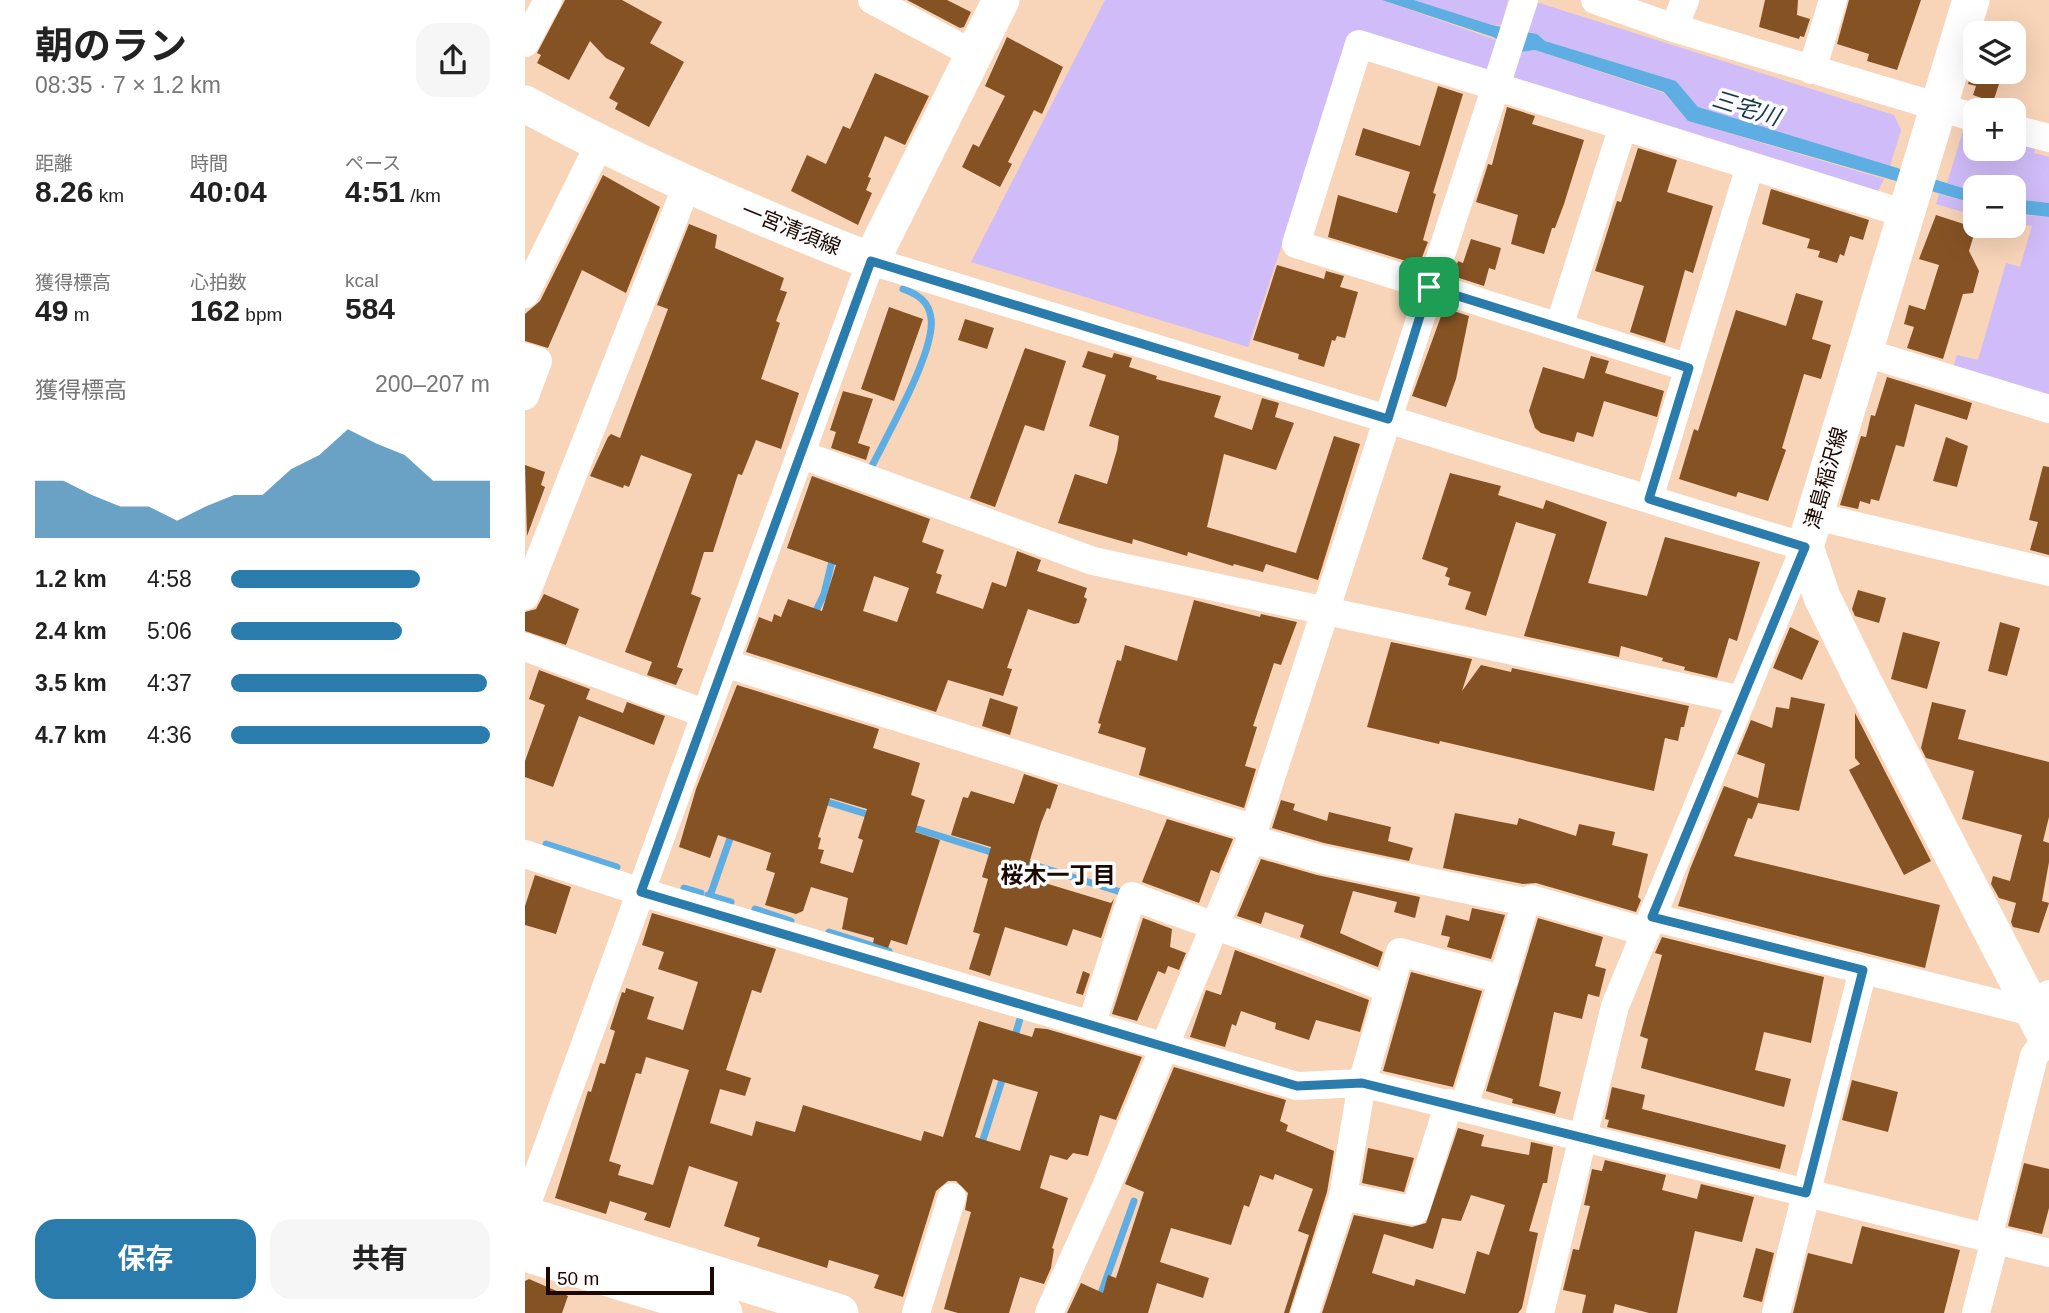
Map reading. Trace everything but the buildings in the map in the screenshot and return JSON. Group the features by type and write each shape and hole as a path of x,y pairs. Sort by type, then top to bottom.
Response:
{"main road":[{"path":"871,261 1001,0"},
{"name":"津島稲沢線","path":"1971,0 1810,531 1822,597 1862,679 2044,1022"},
{"name":"一宮清須線","path":"525,104 599,145 687,185 871,261"},
{"path":"525,1215 840,1313"},
{"path":"525,1253 724,1313"}],"street":[{"path":"525,43 548,0"},
{"path":"872,0 973,54"},
{"path":"1595,0 1674,28 1812,70 1935,121 1963,119"},
{"path":"1674,28 1685,0"},
{"path":"1812,70 1833,0"},
{"path":"1049,1313 1253,834 1523,2"},
{"path":"1689,368 1296,244 1359,44 1497,78 1623,126 1750,166 1909,205"},
{"path":"1559,327 1623,126"},
{"path":"2026,132 2049,138"},
{"path":"525,294 599,145"},
{"path":"1649,499 1750,166"},
{"path":"525,596 687,185"},
{"path":"525,1209 871,261 1649,499 1810,531 2049,572"},
{"path":"1863,352 2049,409"},
{"path":"525,357 538,361 525,396"},
{"path":"800,454 1093,561 1742,700"},
{"path":"1540,1313 1615,1006 1810,531"},
{"path":"525,647 706,714"},
{"path":"725,663 1253,834 1320,859 1526,902 1531,899 1863,970 2044,1022 1991,1239 1976,1313"},
{"path":"525,854 641,892 1297,1086 1362,1083 2049,1253"},
{"path":"1091,1026 1132,896 1214,928 1322,961 1389,990"},
{"path":"1343,1196 1415,1212 1504,980 1526,902"},
{"path":"1305,1313 1343,1196 1362,1083 1400,952 1504,980"},
{"path":"1776,1313 1863,970"},
{"path":"916,1313 952,1198"}],"shaded area":[{"path":"1105,0 1382,0 1499,41 1491,65 1481,73 1352,33 1248,347 971,262"},
{"path":"1414,0 1508,0 1502,25 1492,25"},
{"path":"1536,2 1894,115 1901,130 1890,166 1698,107 1676,81 1545,41 1537,34 1526,31"},
{"path":"1535,50 1664,93 1688,121 1884,179 1876,195 1512,77 1520,52"},
{"path":"1963,131 1963,161 2026,161 2026,144 2036,147 2034,153 2049,157 2049,203 2026,200 2026,175 1963,175 1963,188 1947,183"},
{"path":"1939,194 1963,200 1963,212 1936,204"},
{"path":"2026,215 2049,217 2049,399 1952,371 1957,355 1978,360 2006,263 2020,267 2032,226 2026,225"}],"water":[{"path":"1382,0 1414,0 1492,25 1537,34 1545,41 1676,81 1698,107 1963,188 1963,200 1688,121 1664,92 1535,50 1520,52 1493,37"},
{"path":"2026,200 2049,203 2049,217 2026,214"}],"waterway":[{"path":"870,470 918,372 930,333 931,318 928,307 917,296 903,289"},
{"path":"814,615 824,594 833,557"},
{"path":"821,800 873,816"},
{"path":"908,826 997,854"},
{"path":"710,896 733,830"},
{"path":"546,844 617,867"},
{"path":"1021,861 1127,894"},
{"path":"684,888 701,893"},
{"path":"708,895 731,902"},
{"path":"755,909 791,921"},
{"path":"829,932 889,951"},
{"path":"1014,1039 1020,1019"},
{"path":"981,1146 1004,1074"},
{"path":"1094,1313 1134,1201"}],"district":[{"name":"桜木一丁目","path":"1058,875"}],"route":[{"path":"871,261 1388,419 1429,287 1689,368 1649,499 1805,547 1652,917 1863,970 1806,1193 1362,1083 1297,1086 641,892 871,261"}],"water label":[{"name":"三宅川","path":"1746,108"}]}
